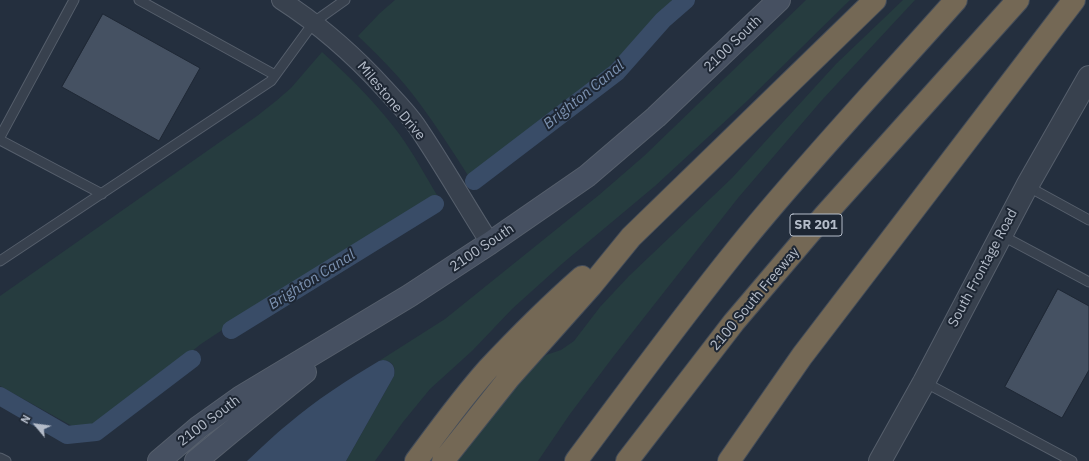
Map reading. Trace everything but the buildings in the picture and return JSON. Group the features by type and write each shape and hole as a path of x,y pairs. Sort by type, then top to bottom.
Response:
{"highway":[{"path":"416,461 459,404 503,354 560,297 631,237 875,0"},
{"name":"SR 201","path":"576,461 746,238 786,190 956,0"},
{"name":"2100 South Freeway","path":"627,461 734,322 872,161 1018,0"},
{"path":"729,461 802,356 1074,0"},
{"path":"443,461 509,378 631,237"}],"main road":[{"name":"2100 South","path":"159,461 199,427 235,401 409,296 490,244 588,176 656,116 779,0"},
{"path":"196,461 314,365 409,296"}],"street":[{"name":"Milestone Drive","path":"281,0 314,22 341,44 366,68 415,124 490,244"},
{"name":"South Frontage Road","path":"880,461 924,382 1026,186 1089,77"}],"lane":[{"path":"74,0 0,139 102,194"},
{"path":"139,0 275,75"},
{"path":"0,261 271,81 314,22 345,0"},
{"path":"1026,186 1089,220"},
{"path":"1000,234 1089,282"},
{"path":"924,382 1072,461"},
{"path":"0,458 6,461"}],"green space":[{"path":"395,0 675,0 605,71 484,168 469,177 439,131 406,86 358,36"},
{"path":"806,0 850,0 746,102 655,186 563,263 512,309 473,350 430,389 403,422 375,461 346,461 394,376 395,372 391,363 383,360 379,361 445,319 599,195 644,156"},
{"path":"903,0 915,0 822,100 738,198 613,357 570,414 538,461 457,461 529,371 546,355 561,350 574,341 600,307 629,276 732,178 836,64"},
{"path":"322,52 363,91 382,112 410,149 437,195 272,297 201,344 97,427 82,428 72,426 0,386 0,296 257,116 291,88"}],"water":[{"path":"383,360 393,365 394,376 346,461 247,461 310,407 355,375"}],"waterway":[{"name":"Brighton Canal","path":"474,181 617,72 663,20 686,0"},
{"name":"Brighton Canal","path":"231,330 435,204"},
{"name":"Brighton Canal","path":"0,396 67,435 96,432 192,359"}]}
